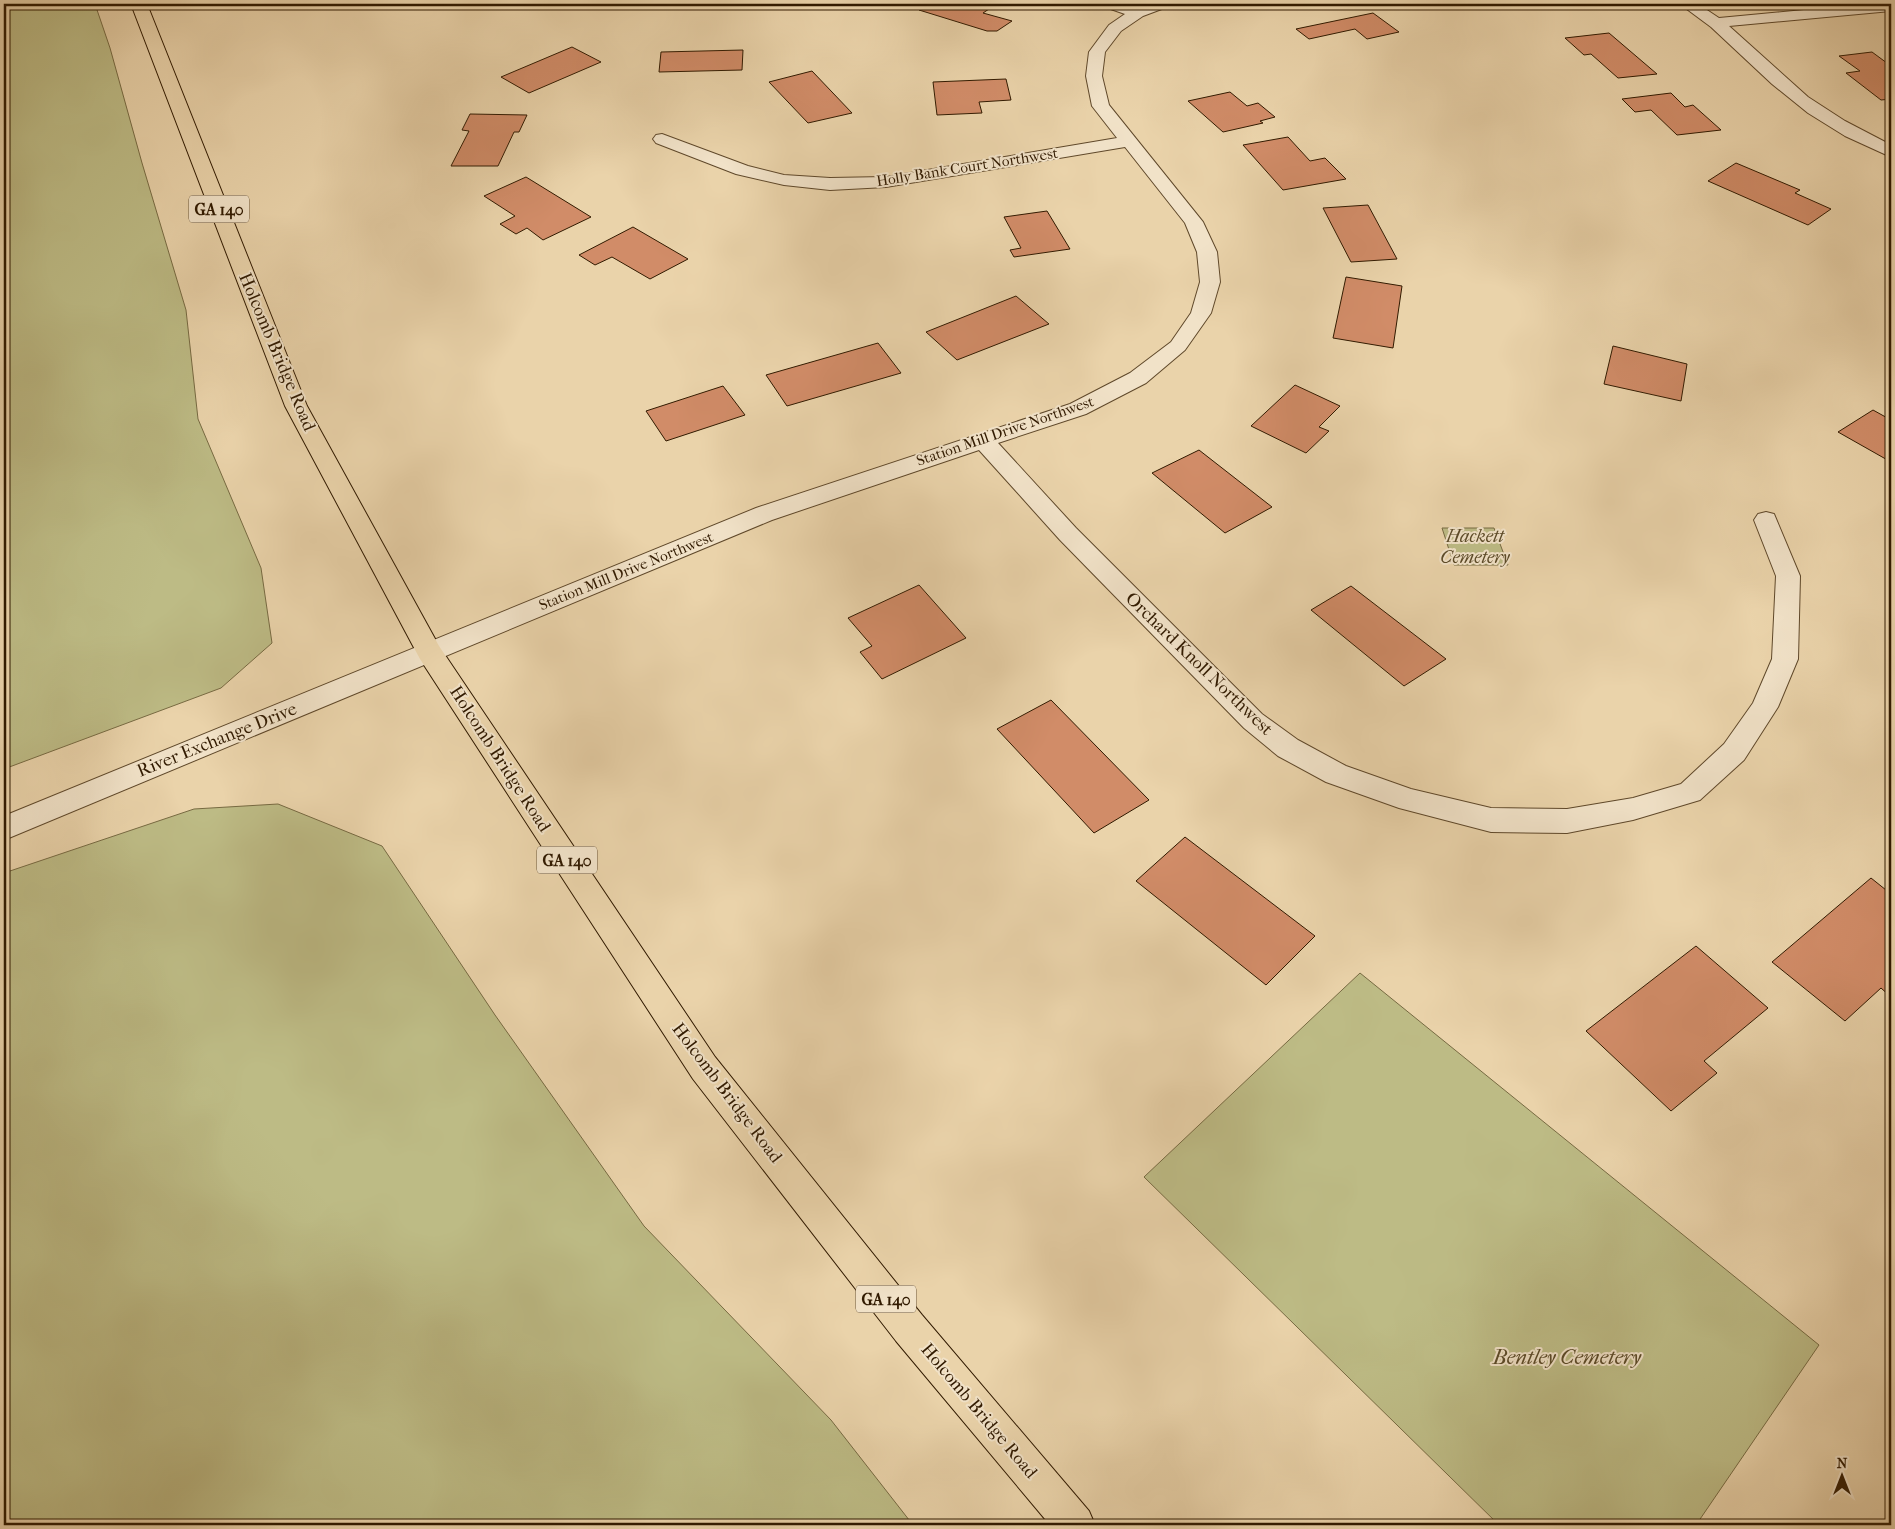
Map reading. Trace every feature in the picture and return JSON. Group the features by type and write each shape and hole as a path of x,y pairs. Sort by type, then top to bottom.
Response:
{"main road":[{"name":"Holcomb Bridge Road","path":"139,4 296,406 429,652 704,1068 909,1328 1075,1525"}],"street":[{"path":"1110,4 1137,13"},
{"name":"Station Mill Drive Northwest","path":"429,652 764,514 1078,409 1138,378 1178,346 1201,313 1210,282 1207,252 1194,222 1101,106 1094,76 1097,52 1115,28 1137,13 1162,4"},
{"path":"1688,4 1714,22 1813,110 1849,132 1891,152"},
{"path":"1714,22 1891,6"},
{"name":"Holly Bank Court Northwest","path":"662,139 742,170 784,180 830,184 886,182 1128,141"},
{"name":"Orchard Knoll Northwest","path":"983,441 1068,534 1260,726 1288,748 1336,774 1409,800 1491,820 1567,821 1633,809 1690,792 1734,752 1765,707 1785,658 1788,576 1766,520"},
{"name":"River Exchange Drive","path":"4,828 429,652"}],"green space":[{"path":"4,4 95,4 110,48 186,310 198,419 261,568 272,643 221,688 4,769"},
{"name":"Hackett Cemetery","path":"1442,528 1494,528 1508,565 1454,565"},
{"path":"278,804 382,846 495,1015 644,1226 831,1420 913,1525 4,1525 4,873 194,809"},
{"name":"Bentley Cemetery","path":"1360,973 1819,1345 1696,1525 1499,1525 1144,1177"}],"building":[{"path":"929,4 971,4 989,9 983,13 1012,21 997,31 987,31 919,10"},
{"path":"1470,4 1491,4 1491,8 1470,6"},
{"path":"1510,4 1539,4 1541,9 1511,6"},
{"path":"1373,13 1399,32 1367,39 1355,29 1309,39 1296,29"},
{"path":"1609,33 1657,74 1618,78 1591,54 1584,55 1565,38"},
{"path":"572,47 601,62 529,93 501,77"},
{"path":"743,50 742,70 659,72 661,52"},
{"path":"1872,52 1891,66 1891,99 1881,100 1846,73 1860,71 1839,56"},
{"path":"812,71 852,113 808,123 769,82"},
{"path":"1006,79 1011,100 979,102 982,113 937,115 933,82"},
{"path":"1230,92 1247,106 1258,103 1275,117 1260,121 1263,123 1223,132 1188,101"},
{"path":"1671,93 1685,107 1693,105 1721,130 1677,135 1651,110 1635,112 1622,99"},
{"path":"470,114 527,115 519,132 514,132 498,166 451,166 469,131 462,130"},
{"path":"1288,137 1310,161 1325,158 1346,179 1283,190 1243,145"},
{"path":"1736,163 1800,190 1795,193 1831,209 1808,225 1708,181"},
{"path":"526,177 591,217 543,240 527,228 516,234 500,224 515,216 484,196"},
{"path":"1368,205 1397,259 1351,262 1323,208"},
{"path":"1047,211 1070,249 1014,257 1010,250 1021,248 1004,217"},
{"path":"633,227 688,259 650,279 612,257 595,265 579,255"},
{"path":"1346,277 1402,286 1393,348 1333,338"},
{"path":"1016,296 1049,324 957,360 926,332"},
{"path":"878,343 901,373 787,406 766,375"},
{"path":"1613,346 1687,364 1681,401 1604,384"},
{"path":"1295,385 1340,406 1319,427 1329,431 1306,453 1251,426"},
{"path":"723,386 745,415 666,441 646,411"},
{"path":"1873,410 1891,420 1891,462 1838,432"},
{"path":"1199,450 1272,507 1225,533 1152,473"},
{"path":"919,585 966,638 882,679 860,652 872,646 848,618"},
{"path":"1351,586 1446,659 1404,686 1311,610"},
{"path":"1051,700 1149,800 1094,833 997,729"},
{"path":"1185,837 1315,936 1266,985 1136,881"},
{"path":"1871,878 1891,894 1891,997 1881,988 1845,1021 1772,962"},
{"path":"1696,946 1768,1008 1704,1061 1717,1073 1671,1111 1586,1031"}]}
